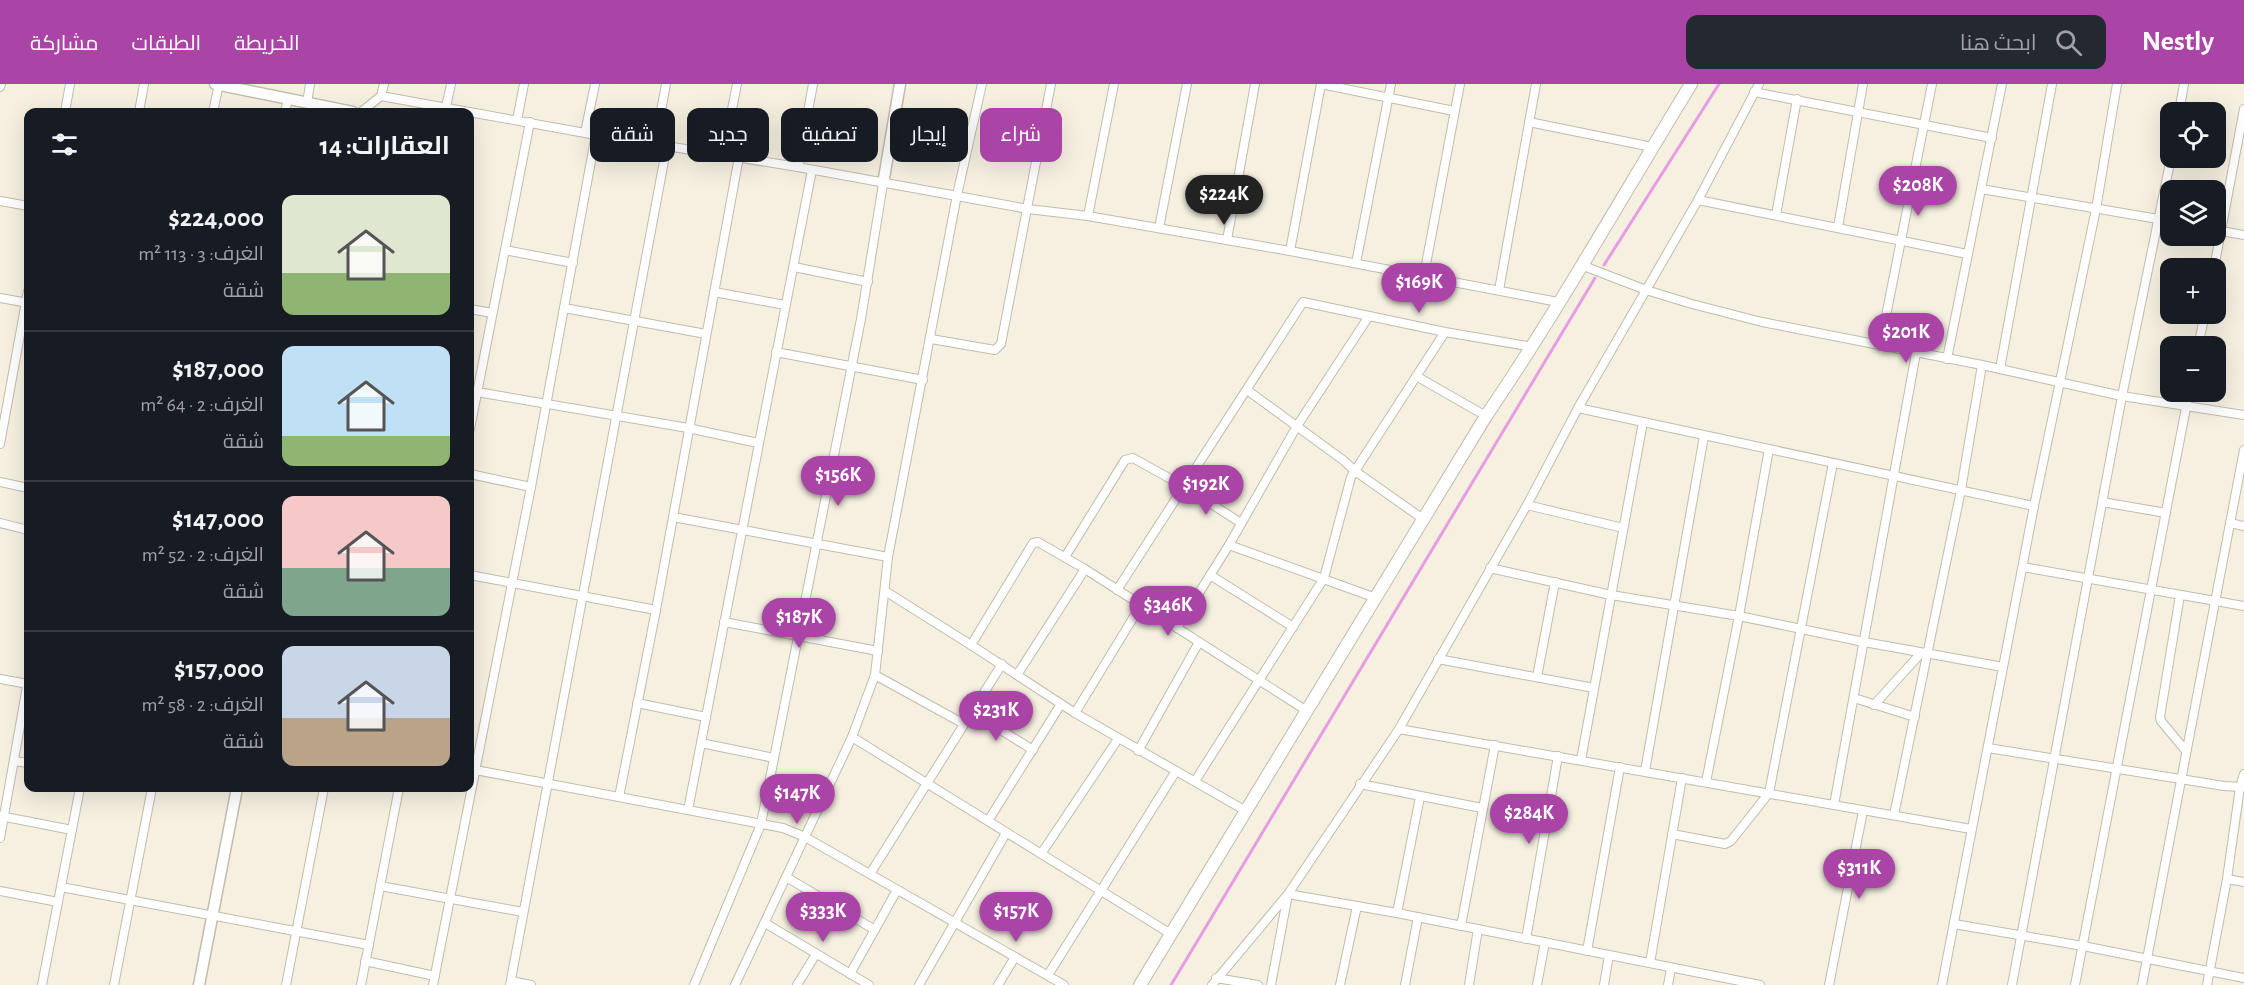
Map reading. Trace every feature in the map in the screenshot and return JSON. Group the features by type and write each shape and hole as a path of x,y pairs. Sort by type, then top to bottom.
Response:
{"main road":[{"path":"1140,985 1486,416 1533,347 1691,84"}],"street":[{"path":"66,108 70,84"},
{"path":"140,108 144,84"},
{"path":"214,108 217,84 333,108"},
{"path":"307,103 310,84"},
{"path":"366,108 381,96 384,84"},
{"path":"451,84 451,108"},
{"path":"517,120 524,84"},
{"path":"585,133 595,84"},
{"path":"662,108 666,84"},
{"path":"732,108 737,84"},
{"path":"798,167 813,84"},
{"path":"694,985 761,824 868,282 900,84"},
{"path":"735,985 852,737 875,675 888,557 957,195 982,84"},
{"path":"931,339 995,350 999,348 1051,84"},
{"path":"1088,216 1114,84"},
{"path":"1160,228 1187,84"},
{"path":"1227,240 1255,84"},
{"path":"1290,251 1321,84 1454,111"},
{"path":"1356,263 1391,84"},
{"path":"1424,275 1460,84"},
{"path":"1499,290 1536,84"},
{"path":"1214,982 1288,894 1399,729 1527,505 1578,408 1698,200 1759,84"},
{"path":"1838,228 1863,84"},
{"path":"1880,346 1932,84"},
{"path":"1947,359 2002,84"},
{"path":"2000,369 2052,84"},
{"path":"1942,985 2034,506 2096,209 2117,84"},
{"path":"2181,102 2184,84"},
{"path":"1754,92 1992,138"},
{"path":"381,96 446,108"},
{"path":"286,108 288,99"},
{"path":"1776,215 1797,99"},
{"path":"2226,193 2244,109"},
{"path":"474,113 590,133"},
{"path":"1529,122 1652,147"},
{"path":"474,408 530,123"},
{"path":"474,760 531,487 591,162"},
{"path":"531,985 510,983 664,162"},
{"path":"619,797 656,610 738,162"},
{"path":"768,162 1028,209 1088,216 1290,251 1558,302"},
{"path":"688,810 784,305 794,267 812,170"},
{"path":"1981,189 2160,219 2122,396 2012,985"},
{"path":"1698,200 1967,254"},
{"path":"0,201 24,205"},
{"path":"2226,233 2244,236"},
{"path":"505,250 573,263"},
{"path":"1581,265 1646,290 1762,322 1982,365 2122,396 2244,415"},
{"path":"794,267 868,282"},
{"path":"714,292 784,305"},
{"path":"0,297 24,302"},
{"path":"1117,590 1303,302 1445,332 1533,347"},
{"path":"564,308 706,334"},
{"path":"474,310 492,314"},
{"path":"1177,628 1229,545 1297,426 1369,316"},
{"path":"0,444 24,319"},
{"path":"1195,781 1324,578 1348,483 1445,332"},
{"path":"776,352 923,380"},
{"path":"1834,805 1916,353"},
{"path":"1894,816 1915,717 1924,653 1961,490 1982,365"},
{"path":"1416,376 1486,416"},
{"path":"1247,390 1423,519"},
{"path":"477,392 688,428 758,443"},
{"path":"2075,985 2187,402"},
{"path":"1578,408 2034,506"},
{"path":"1581,760 1643,422"},
{"path":"1645,771 1704,435"},
{"path":"1706,782 1740,616 1769,449"},
{"path":"2142,985 2244,450"},
{"path":"1065,557 1125,460 1133,458 1185,487 1241,523"},
{"path":"1672,834 1725,843 1731,841 1769,794 1833,463"},
{"path":"474,475 531,487"},
{"path":"0,482 24,487"},
{"path":"2102,502 2166,513"},
{"path":"1527,505 1623,528"},
{"path":"673,517 888,557"},
{"path":"0,523 24,529"},
{"path":"2230,523 2244,526"},
{"path":"971,645 1033,543 1038,542 1085,569 1307,711"},
{"path":"1229,545 1376,598"},
{"path":"2023,567 2244,606"},
{"path":"1490,568 1611,595 1740,616 1864,642 2003,667"},
{"path":"1017,675 1085,569"},
{"path":"1210,575 1293,627"},
{"path":"474,576 656,610"},
{"path":"1537,677 1554,582"},
{"path":"885,591 1118,740 1245,811"},
{"path":"2180,595 2160,717 2186,751"},
{"path":"1075,713 1141,605"},
{"path":"724,622 878,651"},
{"path":"1138,751 1199,642"},
{"path":"1874,705 1924,653"},
{"path":"1438,659 1594,688"},
{"path":"870,874 1002,664"},
{"path":"875,675 964,724"},
{"path":"0,679 24,682"},
{"path":"1854,698 1915,717"},
{"path":"637,703 706,717"},
{"path":"988,821 1061,704"},
{"path":"0,838 2,816 24,705"},
{"path":"972,712 1033,750"},
{"path":"1399,729 1971,829"},
{"path":"852,737 1171,934"},
{"path":"1041,854 1118,740"},
{"path":"701,743 774,758"},
{"path":"1461,926 1494,745"},
{"path":"1988,748 2242,787"},
{"path":"1526,939 1558,756"},
{"path":"14,760 24,762"},
{"path":"1587,951 1620,767"},
{"path":"474,769 783,828 805,837 1064,985"},
{"path":"1048,975 1176,771"},
{"path":"2208,985 2244,774"},
{"path":"1650,963 1682,778"},
{"path":"1360,784 1482,808"},
{"path":"42,985 79,792"},
{"path":"114,985 151,792"},
{"path":"199,985 236,792"},
{"path":"286,985 323,792"},
{"path":"361,985 398,792"},
{"path":"433,985 468,792"},
{"path":"1397,913 1420,797"},
{"path":"1829,985 1863,810"},
{"path":"2,816 72,830"},
{"path":"919,985 1006,833"},
{"path":"786,876 875,930"},
{"path":"2227,879 2244,882"},
{"path":"380,886 523,912"},
{"path":"61,887 369,945"},
{"path":"850,974 897,890"},
{"path":"0,891 58,902"},
{"path":"1288,894 1545,942 1735,983 1760,985"},
{"path":"1271,985 1288,894"},
{"path":"1340,985 1357,906"},
{"path":"1406,985 1418,917"},
{"path":"765,923 869,985"},
{"path":"1954,924 2083,946 2244,978"},
{"path":"1469,985 1478,929"},
{"path":"1537,985 1545,942"},
{"path":"797,985 816,954"},
{"path":"1604,985 1609,955"},
{"path":"998,985 1015,957"},
{"path":"365,961 435,976"},
{"path":"1668,985 1671,968"},
{"path":"1214,982 1258,985"}],"waterway":[{"path":"1604,265 1719,84"},
{"path":"1171,985 1595,278"}]}
